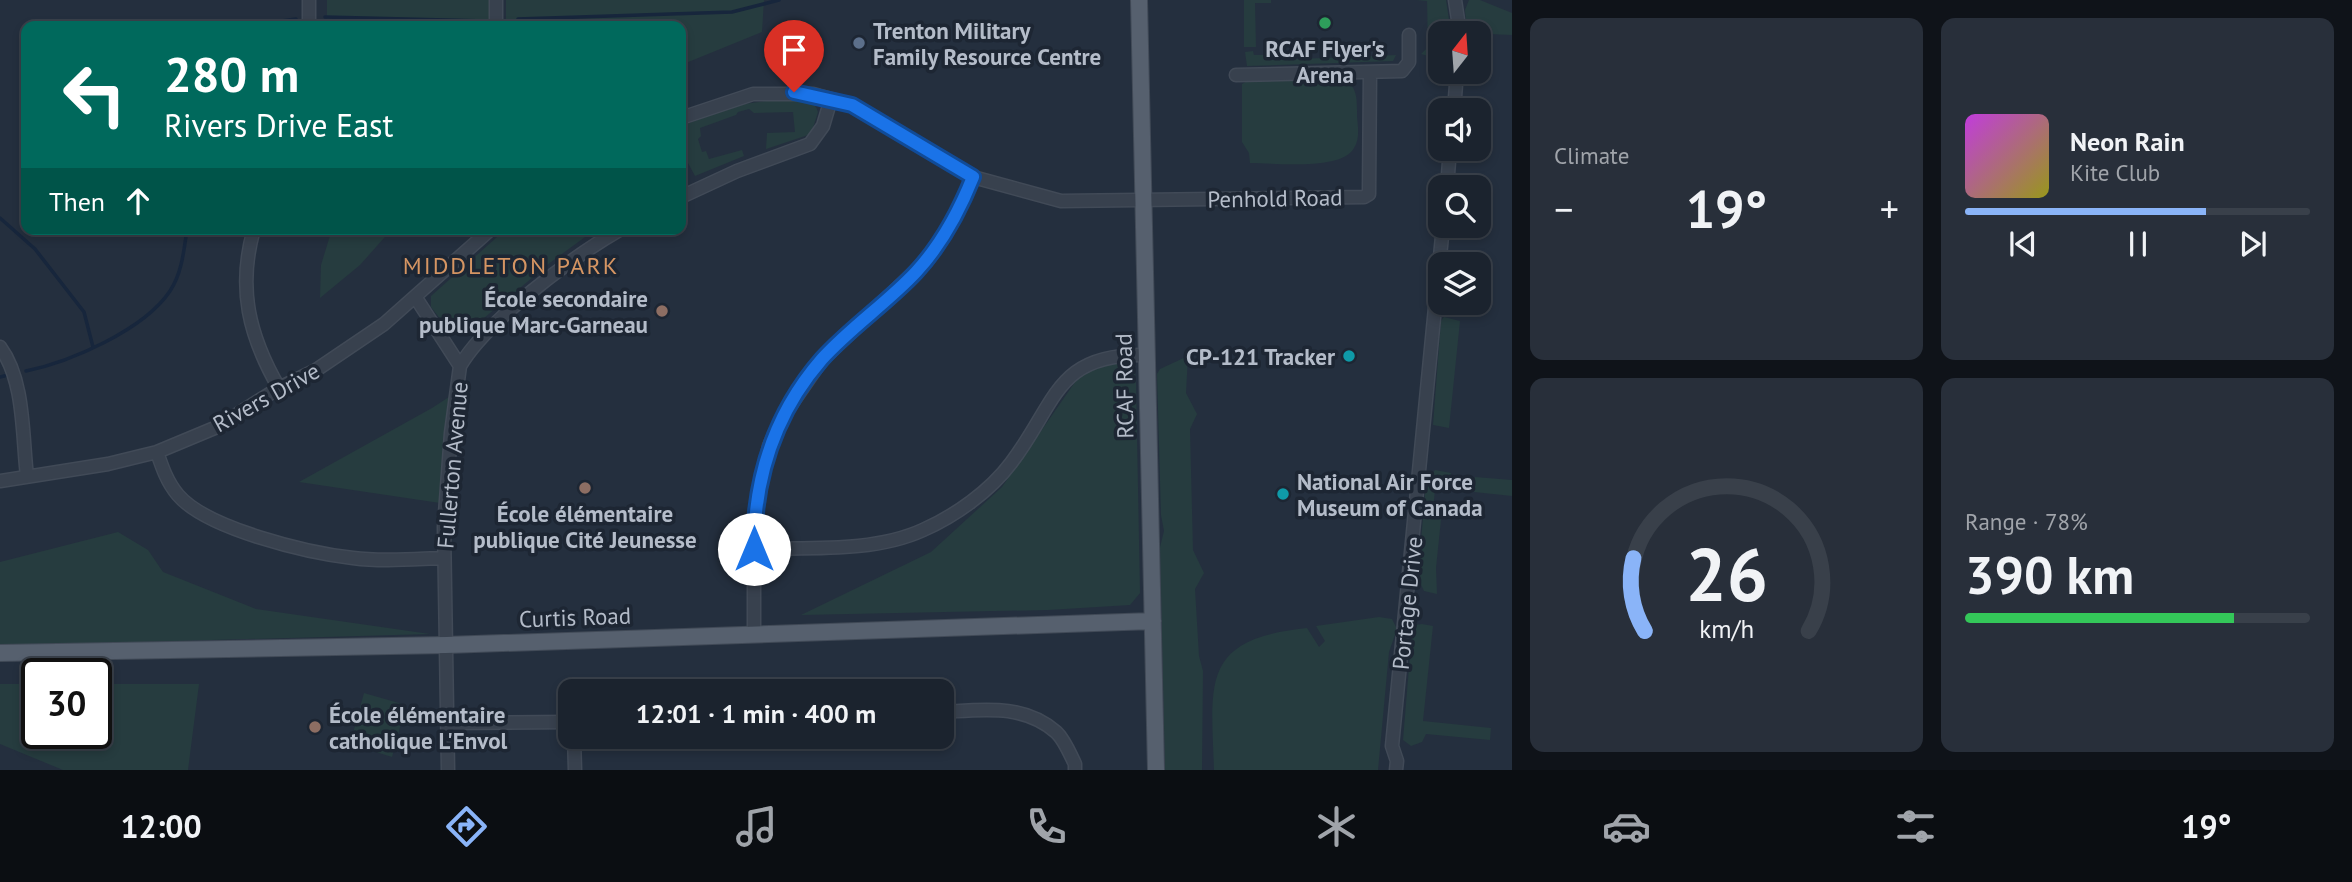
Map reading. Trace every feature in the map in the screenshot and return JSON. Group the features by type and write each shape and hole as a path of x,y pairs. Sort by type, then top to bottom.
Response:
{"main road":[{"name":"RCAF Road","path":"1139,0 1156,770"},
{"name":"Curtis Road","path":"0,653 446,645 1153,621"}],"street":[{"path":"309,0 309,21"},
{"path":"496,0 496,21"},
{"path":"1455,0 1458,21"},
{"path":"1236,75 1396,72 1407,67 1409,35"},
{"name":"Penhold Road","path":"1144,199 1364,197 1368,194 1370,72"},
{"path":"686,116 752,94 794,92 831,99 865,112 973,177 1061,201 1144,199"},
{"path":"686,195 737,171 810,144 823,126 831,99"},
{"path":"754,635 754,515 759,483 782,418 822,360 930,257 958,212 973,177"},
{"path":"253,235 244,290 257,343 279,388"},
{"name":"Rivers Drive","path":"0,481 108,464 157,452 217,427 279,388 351,348 416,298 484,235"},
{"path":"460,366 475,344 530,295 569,262 612,235"},
{"name":"Portage Drive","path":"1396,770 1397,761 1392,746 1442,238"},
{"name":"Fullerton Avenue","path":"416,298 460,366 444,506 448,770"},
{"path":"0,347 12,363 16,382 27,476"},
{"path":"754,549 860,544 922,531 979,495 1001,474 1073,371 1097,359 1120,355 1146,355"},
{"path":"157,452 163,473 178,495 194,510 225,524 295,547 353,558 444,558"},
{"path":"954,712 1008,710 1026,713 1057,732 1075,764 1075,770"},
{"path":"447,723 558,722"},
{"path":"574,749 575,770"}],"green space":[{"path":"327,0 492,0 494,21 327,21"},
{"path":"506,0 764,0 762,32 686,63 686,21 506,21"},
{"path":"1244,0 1271,0 1271,3 1255,3 1256,47 1244,47"},
{"path":"1416,0 1446,0 1449,21 1428,21 1428,47 1427,1"},
{"path":"1469,0 1480,0 1512,13 1512,35 1491,34 1491,21 1466,21 1465,10"},
{"path":"1428,47 1428,56 1421,54"},
{"path":"1253,51 1254,55 1275,55 1275,60 1396,55 1393,61 1247,66 1245,52"},
{"path":"1343,77 1354,90 1357,104 1357,141 1347,155 1322,163 1250,163 1249,153 1242,142 1242,84 1249,80"},
{"path":"803,99 812,103 818,112 811,134 766,149 767,133 795,132 793,112 754,113 749,109 700,128 701,136 698,139 702,152 706,151 709,159 742,150 744,156 695,176 686,159 686,124 737,105"},
{"path":"330,235 387,235 360,265 320,298 321,265"},
{"path":"499,235 588,235 465,334 452,334 431,307 431,296"},
{"path":"1444,317 1460,321 1449,428 1433,425 1441,321"},
{"path":"1188,356 1186,393 1197,414 1190,429 1193,550 1204,573 1195,589 1199,656 1203,671 1202,770 1165,770 1160,547 1164,531 1161,515 1157,374 1160,369"},
{"path":"1114,362 1135,373 1136,382 1140,593 1130,605 1048,610 801,615 931,552 1002,487 1080,375"},
{"path":"449,397 440,503 299,482 432,408"},
{"path":"1435,470 1451,473 1449,487 1435,490 1433,509 1442,510 1436,568 1437,594 1424,591 1418,578 1426,481"},
{"path":"1475,477 1512,480 1512,496 1474,492"},
{"path":"118,532 148,550 163,572 256,609 430,634 0,646 0,562"},
{"path":"1379,617 1392,619 1397,629 1389,652 1378,770 1214,770 1214,689 1220,670 1230,654 1247,642 1272,634 1307,628 1319,647 1325,641 1316,626"},
{"path":"1415,625 1433,626 1423,721 1491,728 1490,740 1426,734 1422,742 1411,746 1403,740 1412,631"},
{"path":"0,684 21,684 21,749 112,749 112,684 199,684 188,770 63,770 0,744"},
{"path":"364,693 406,705 392,757 350,744"}],"waterway":[{"path":"518,19 732,12 779,0"},
{"path":"325,17 486,21"},
{"path":"281,21 296,19"},
{"path":"0,218 35,249 84,312 93,347"},
{"path":"26,371 84,352 143,319 170,291 182,261 186,235"},
{"path":"0,377 8,375"}],"place":[{"name":"RCAF Flyer's Arena","path":"1325,23"},
{"name":"Trenton Military Family Resource Centre","path":"859,43"},
{"name":"École secondaire publique Marc-Garneau","path":"662,311"},
{"name":"CP-121 Tracker","path":"1349,356"},
{"name":"École élémentaire publique Cité Jeunesse","path":"585,488"},
{"name":"National Air Force Museum of Canada","path":"1283,494"},
{"name":"École élémentaire catholique L'Envol","path":"315,727"}],"district":[{"name":"MIDDLETON PARK","path":"511,265"}],"route":[{"path":"754,549 754,515 759,483 769,446 782,418 822,360 930,257 958,212 973,177 852,105 813,94 794,92"}]}
